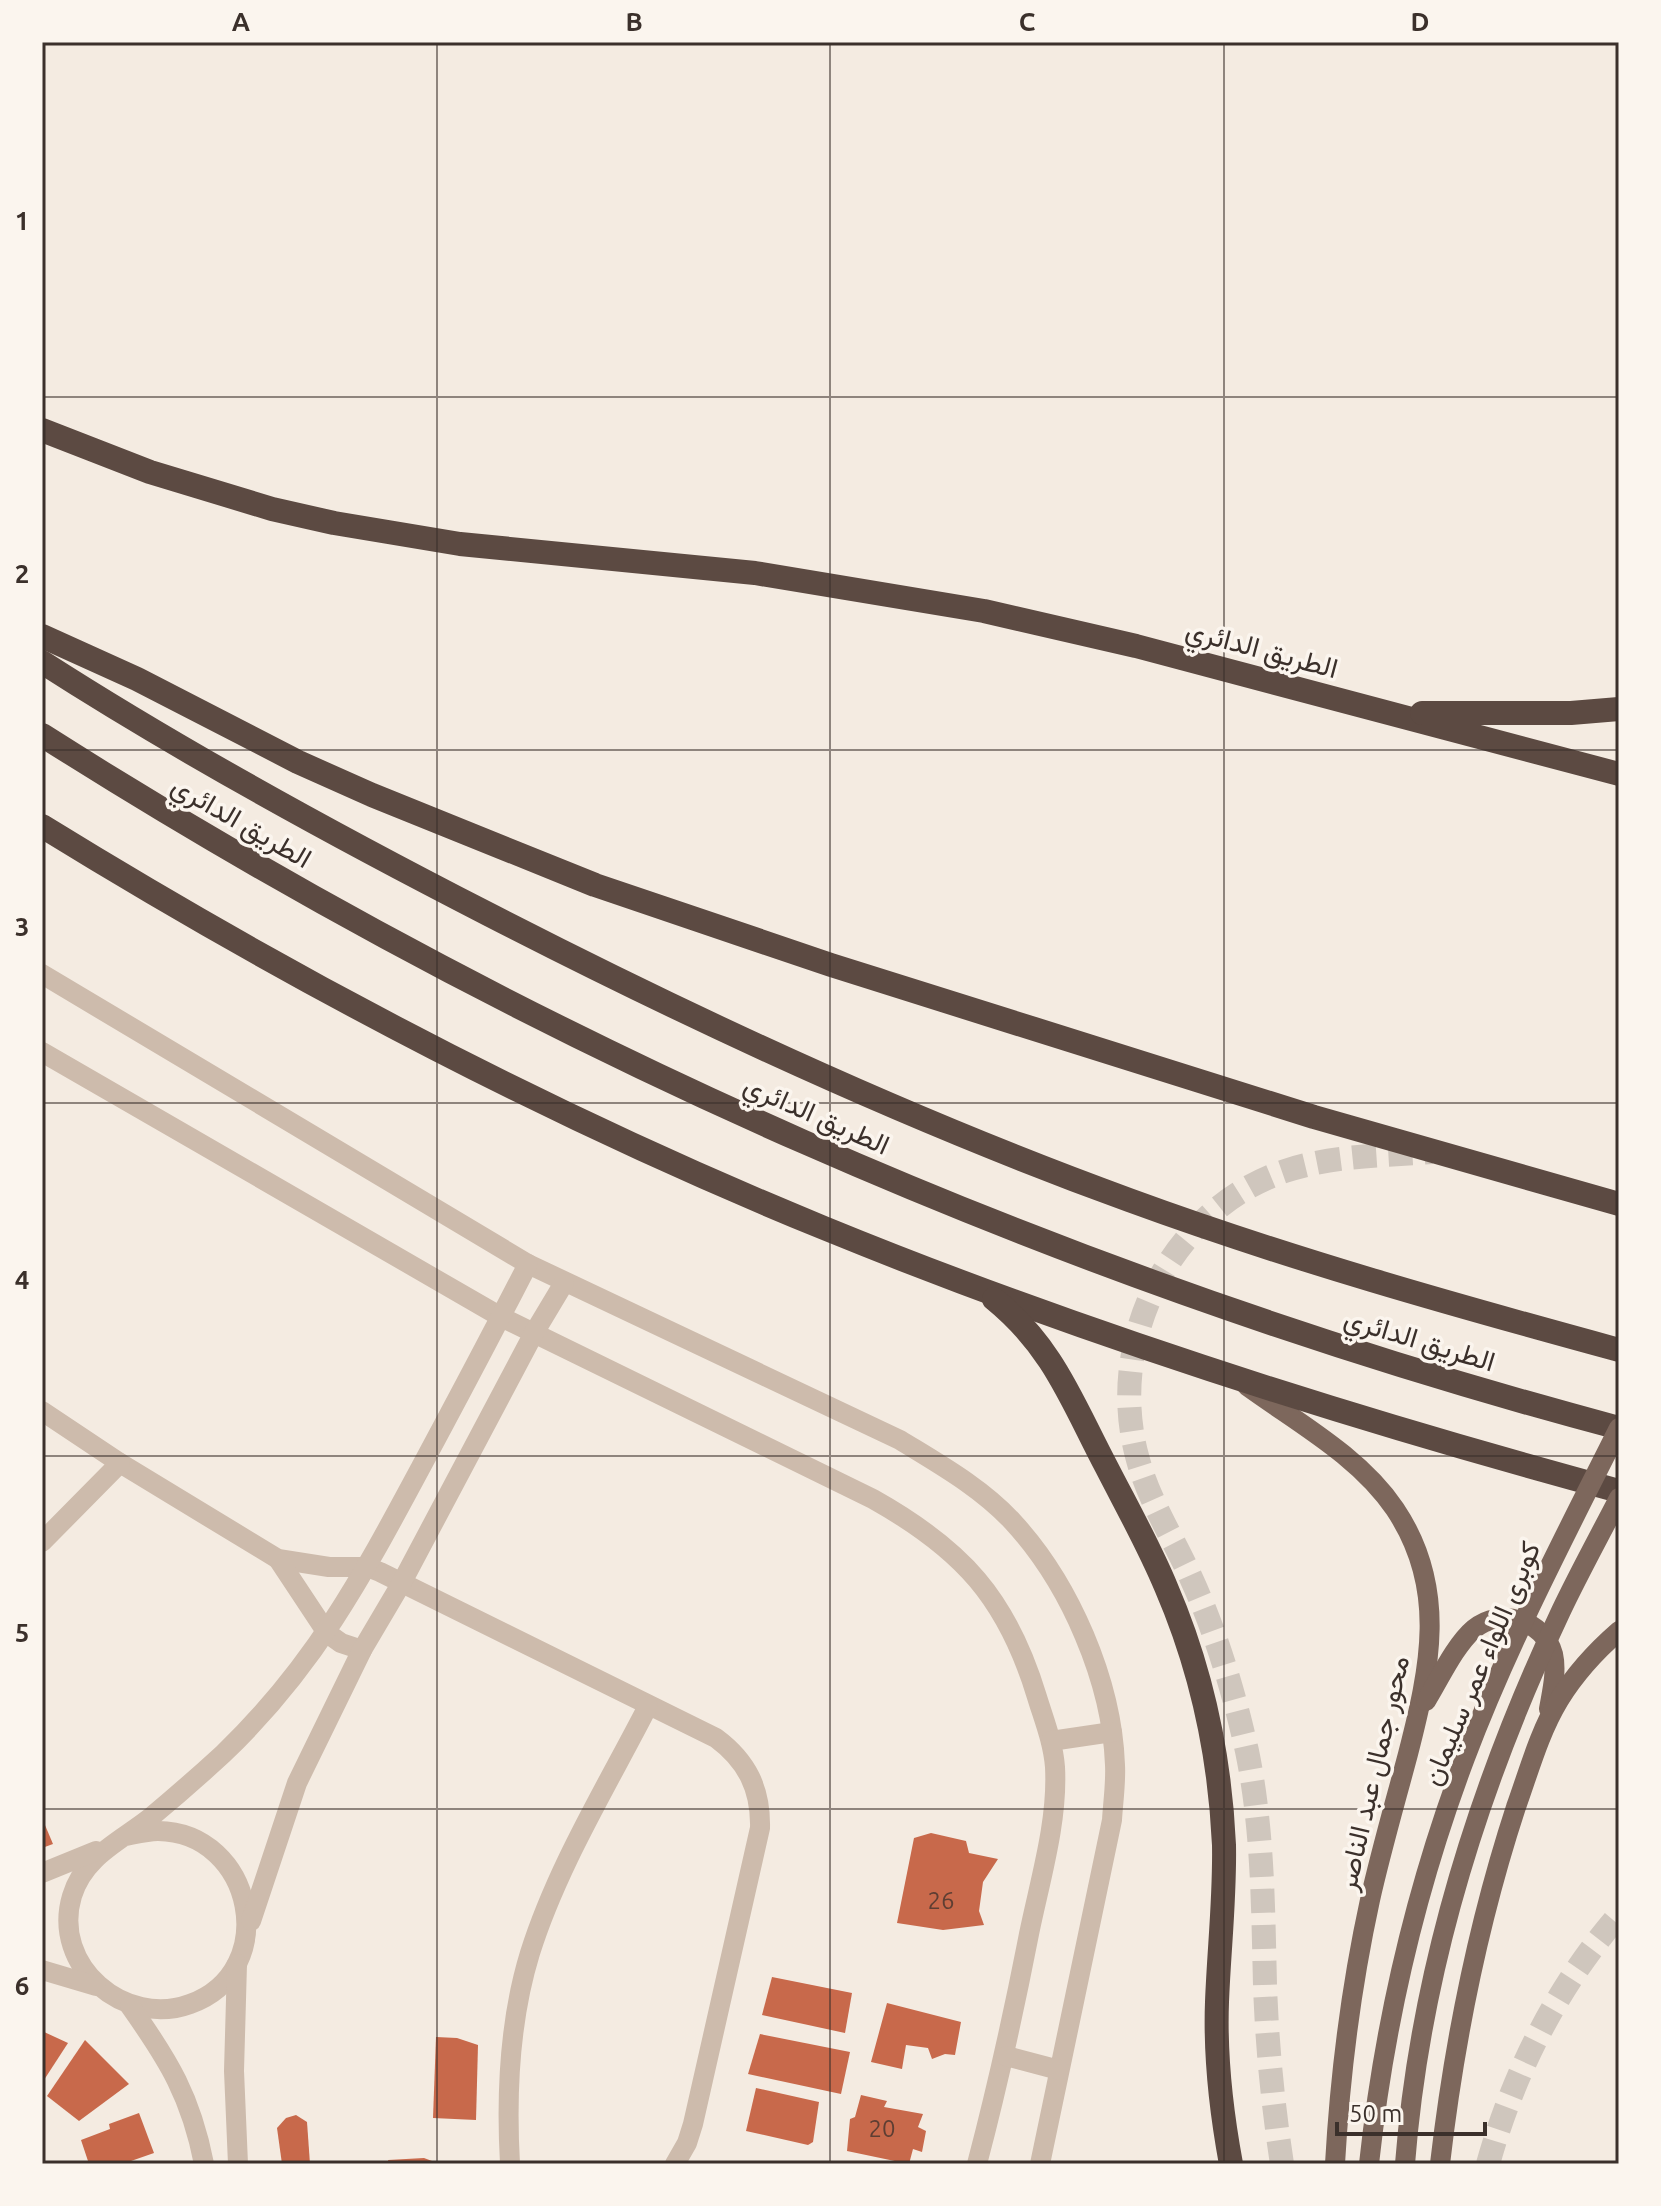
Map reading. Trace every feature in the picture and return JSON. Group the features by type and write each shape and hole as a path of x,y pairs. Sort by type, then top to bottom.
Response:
{"highway":[{"name":"الطريق الدائري","path":"42,430 150,472 334,523 460,544 693,566 908,597 1136,646 1619,774"},
{"path":"42,636 126,674 298,762 595,885 831,965 1314,1117 1619,1204"},
{"name":"الطريق الدائري","path":"42,662 249,786 437,888 669,1004 871,1097 1043,1168 1218,1231 1395,1287 1619,1350"},
{"path":"1388,712 1571,713 1619,709"},
{"name":"الطريق الدائري","path":"42,735 231,850 423,957 606,1050 792,1137 981,1217 1256,1319 1472,1387 1619,1428"},
{"path":"42,826 304,980 507,1085 715,1182 843,1236 983,1290 1237,1379 1409,1432 1619,1491"},
{"path":"983,1290 1024,1327 1058,1370 1072,1394 1167,1588 1196,1670 1215,1756 1221,1800 1224,1888 1217,2031 1220,2092 1231,2164"}],"main road":[{"name":"محور جمال عبد الناصر","path":"1237,1379 1364,1473 1395,1510 1425,1577 1431,1626 1428,1669 1383,1845 1359,1955 1343,2067 1335,2164"},
{"name":"كوبرى اللواء عمر سليمان","path":"1369,2164 1395,1998 1445,1815 1487,1702 1619,1428"},
{"name":"كوبرى اللواء عمر سليمان","path":"1405,2164 1425,2013 1455,1888 1474,1828 1495,1767 1560,1612 1619,1498"},
{"path":"1419,1712 1467,1636 1485,1622 1506,1618 1527,1623 1544,1636 1554,1666 1547,1721 1510,1826 1478,1945 1454,2062 1440,2164"},
{"path":"1547,1721 1573,1679 1619,1631"}],"street":[{"path":"42,974 528,1264 900,1440 946,1468 1012,1520 1041,1556 1085,1636 1112,1732 1115,1767 1112,1820 1040,2164"},
{"path":"42,1052 501,1317 873,1499 912,1521 968,1566 992,1596 1027,1664 1051,1741 1055,1768 1049,1833 1006,2056 977,2164"},
{"path":"42,1873 126,1836 186,1788 256,1721 301,1669 367,1567 528,1264"},
{"path":"238,2164 234,2071 237,1964 297,1783 362,1650 564,1283"},
{"path":"42,1411 120,1463 278,1559 329,1567 367,1567 701,1730 730,1748 752,1777 761,1811 757,1846 693,2124 675,2164"},
{"path":"42,1542 120,1463"},
{"path":"278,1559 327,1633 341,1643 362,1650"},
{"path":"510,2164 507,2118 509,2061 529,1955 551,1897 648,1706"},
{"path":"1051,1741 1112,1732"},
{"path":"126,1836 157,1831 187,1835 214,1850 234,1873 246,1901 247,1932"},
{"path":"107,1846 85,1869 71,1897 69,1929 78,1960 96,1986 130,2006 161,2010 191,2004 218,1988 237,1964"},
{"path":"42,1970 96,1986"},
{"path":"130,2006 167,2057 185,2093 197,2125 204,2164"},
{"path":"1006,2056 1059,2070"}],"building":[{"path":"42,1818 53,1844 42,1848"},
{"path":"931,1833 966,1841 969,1853 998,1859 983,1882 979,1911 984,1925 943,1930 897,1923 914,1838"},
{"path":"772,1977 852,1993 845,2033 762,2015"},
{"path":"887,2003 961,2022 955,2055 945,2054 932,2059 928,2048 906,2045 902,2069 871,2062"},
{"path":"42,2031 68,2043 42,2083"},
{"path":"760,2034 850,2052 841,2094 748,2074"},
{"path":"436,2037 457,2038 478,2045 476,2120 433,2118"},
{"path":"85,2040 129,2084 79,2121 47,2096"},
{"path":"756,2088 819,2102 813,2142 808,2145 746,2131"},
{"path":"861,2095 887,2101 884,2107 923,2114 918,2127 926,2131 922,2152 913,2149 909,2164 847,2151 850,2119 855,2117"},
{"path":"139,2113 154,2153 131,2161 132,2164 89,2164 81,2140 110,2129 109,2124"},
{"path":"296,2115 307,2122 310,2164 282,2164 277,2128 286,2118"},
{"path":"424,2158 440,2164 389,2164 388,2160"}],"tunnel":[{"path":"1282,2164 1267,2030 1259,1838 1247,1751 1217,1643 1192,1580 1154,1504 1137,1456 1130,1412 1131,1368 1140,1325 1156,1285 1179,1248 1209,1216 1244,1190 1285,1171 1321,1162 1432,1152"},
{"path":"1488,2164 1510,2097 1540,2032 1576,1971 1619,1915"}]}
